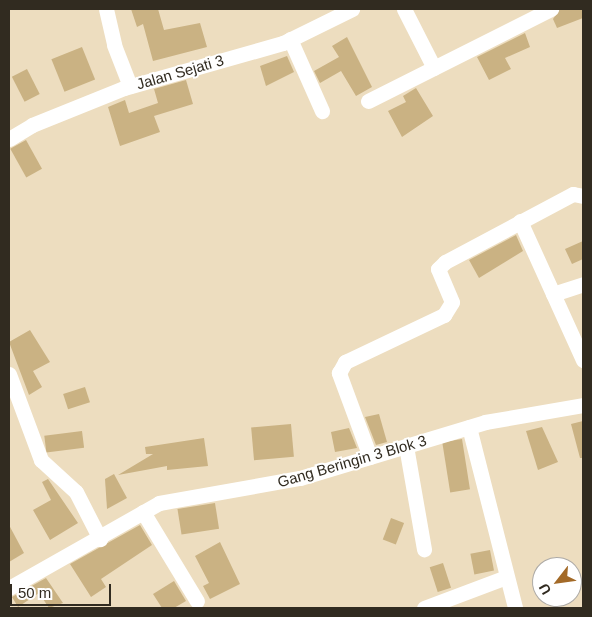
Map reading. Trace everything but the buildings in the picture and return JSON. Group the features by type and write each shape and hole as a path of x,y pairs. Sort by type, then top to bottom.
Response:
{"street":[{"path":"106,9 114,45 130,86"},
{"name":"Jalan Sejati 3","path":"9,139 32,125 130,86 290,39 352,9"},
{"path":"404,9 434,68"},
{"path":"368,101 551,9"},
{"path":"290,39 322,111"},
{"path":"370,457 338,373 345,362 444,315 452,302 438,269 520,221 573,194 583,196"},
{"path":"520,221 583,360"},
{"path":"553,294 583,284"},
{"path":"9,374 41,460 76,492 100,539"},
{"name":"Gang Beringin 3 Blok 3","path":"9,588 100,539 143,512 168,500 300,478 469,427 583,405"},
{"path":"469,427 515,608"},
{"path":"406,446 424,549"},
{"path":"143,512 197,600"},
{"path":"424,608 506,577"}]}
